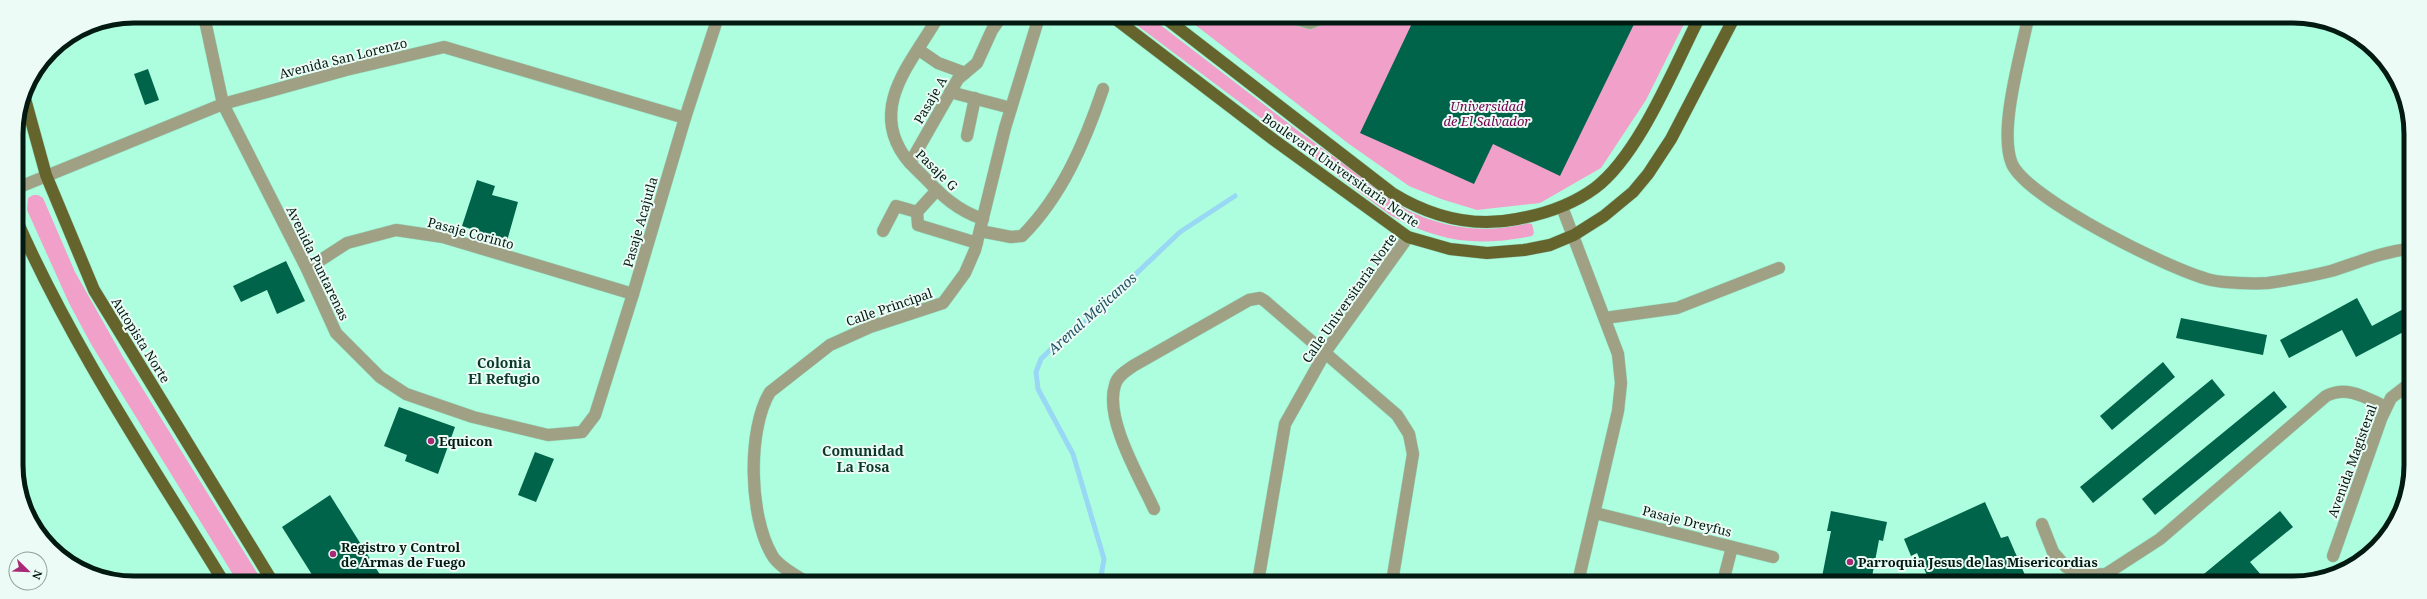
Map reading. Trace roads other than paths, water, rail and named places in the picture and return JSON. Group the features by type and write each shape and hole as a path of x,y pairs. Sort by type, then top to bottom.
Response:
{"main road":[{"name":"Boulevard Universitaria Norte","path":"1121,23 1274,140 1408,237 1450,250 1487,253 1524,250 1550,245 1574,235 1604,216 1633,192 1648,174 1671,140 1731,23"},
{"name":"Boulevard Universitaria Norte","path":"1172,23 1376,182 1413,206 1445,218 1486,223 1523,218 1562,207 1595,188 1604,180 1627,152 1650,113 1696,23"},
{"name":"Autopista Norte","path":"27,106 46,176 94,290 269,576"},
{"path":"23,234 79,347 220,576"}],"street":[{"name":"Avenida Puntarenas","path":"206,23 223,104 307,269 336,333 380,377 406,394 473,417 548,435 582,432"},
{"name":"Pasaje Acajutla","path":"582,432 595,415 634,294 685,118 716,23"},
{"name":"Pasaje G","path":"935,23 898,83 889,120 891,131 904,157 937,190 954,206 983,219"},
{"name":"Pasaje A","path":"910,163 958,79 977,63 992,30 997,23"},
{"name":"Calle Principal","path":"798,576 772,556 762,534 756,513 753,473 758,426 765,399 770,392 830,345 846,336 943,302 965,273 977,243 1011,108 1037,23"},
{"path":"2027,23 2006,133 2012,164 2038,193 2071,214 2154,257 2211,280 2267,283 2330,271 2387,251 2404,249"},
{"name":"Avenida San Lorenzo","path":"23,186 223,104 346,70 444,47 685,118"},
{"path":"919,50 938,63 965,73"},
{"path":"980,231 1011,236 1022,236 1040,218 1088,135 1103,89"},
{"path":"950,92 1011,108"},
{"path":"967,136 975,98"},
{"path":"937,190 917,212 918,226 977,243"},
{"path":"884,231 896,206 917,212"},
{"path":"1562,207 1574,235 1618,354 1621,383 1618,411 1579,576"},
{"name":"Pasaje Corinto","path":"307,269 347,243 396,230 443,237 634,294"},
{"name":"Calle Universitaria Norte","path":"1259,576 1285,424 1326,351 1408,237"},
{"path":"1605,318 1677,308 1778,268"},
{"path":"1154,509 1116,425 1112,402 1115,385 1120,375 1249,300 1260,298 1265,300 1326,351 1396,415 1409,434 1412,454 1393,576"},
{"name":"Avenida Magisteral","path":"2333,556 2386,407 2391,398 2404,388"},
{"path":"2042,524 2053,552 2066,567 2090,575 2106,574 2160,539 2326,396 2336,391 2348,390 2386,407"},
{"name":"Pasaje Dreyfus","path":"1595,513 1773,556"},
{"path":"1725,576 1732,547"}],"waterway":[{"name":"Arenal Mejicanos","path":"1101,576 1104,559 1073,454 1038,389 1036,372 1041,359 1058,342 1080,327 1180,232 1235,196"}],"place":[{"name":"Equicon","path":"431,441"},
{"name":"Registro y Control de Armas de Fuego","path":"333,554"},
{"name":"Parroquia Jesus de las Misericordias","path":"1850,562"}],"district":[{"name":"Colonia El Refugio","path":"504,370"},
{"name":"Comunidad La Fosa","path":"863,458"}],"park label":[{"name":"Universidad de El Salvador","path":"1487,114"}]}
